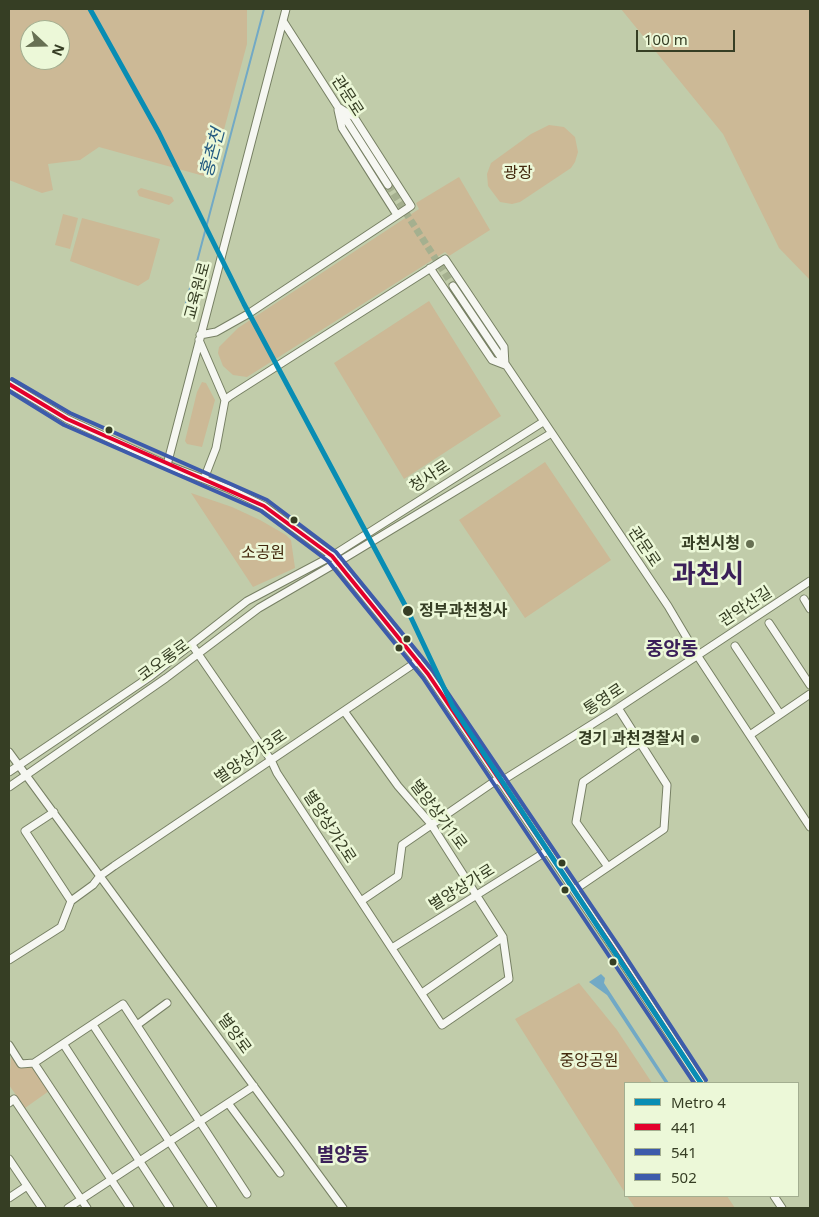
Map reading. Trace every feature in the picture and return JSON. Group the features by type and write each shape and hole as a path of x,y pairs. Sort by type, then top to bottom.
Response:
{"street":[{"name":"교육원로","path":"168,465 286,9"},
{"name":"관문로","path":"283,21 388,185"},
{"path":"226,400 200,338 216,332 248,314 411,206 354,117 338,107"},
{"path":"338,107 342,128 397,215"},
{"path":"204,478 216,448 226,400 230,396 430,268 445,259 504,347 505,365 492,360 430,268"},
{"name":"관문로","path":"453,286 550,434 668,606 697,655 810,827"},
{"path":"9,384 67,419 264,506 338,562 418,662 574,890 700,1082"},
{"name":"청사로","path":"9,772 150,676 247,601 332,556 543,422"},
{"name":"청사로","path":"338,562 550,434"},
{"name":"코오롱로","path":"9,787 200,654 259,608 338,562"},
{"name":"관악산길","path":"697,655 810,581"},
{"path":"804,599 810,609"},
{"path":"769,623 810,685"},
{"name":"별양상가2로","path":"192,644 271,760 277,773 442,1025"},
{"path":"735,646 780,714"},
{"name":"통영로","path":"361,901 398,876 402,845 431,824 618,708 697,655"},
{"name":"별양상가3로","path":"100,876 418,662"},
{"path":"750,735 810,694"},
{"path":"574,890 664,828 667,785 618,708"},
{"name":"별양상가1로","path":"344,711 398,786 431,824 503,937 509,979 442,1025"},
{"path":"608,867 576,822 583,782 640,743"},
{"name":"별양로","path":"9,752 343,1208"},
{"path":"54,812 25,831 71,901"},
{"name":"별양상가로","path":"392,948 547,850"},
{"path":"9,960 61,927 71,901 93,885 100,876"},
{"path":"422,993 503,937"},
{"path":"137,1025 166,1003"},
{"path":"9,1044 11,1054 21,1064 34,1063 64,1045 123,1004 247,1194"},
{"path":"93,1025 213,1208"},
{"path":"64,1045 170,1208"},
{"path":"34,1063 130,1208"},
{"path":"68,1208 254,1086"},
{"path":"11,1101 87,1208"},
{"path":"228,1103 280,1173"},
{"path":"9,1159 42,1208"},
{"path":"9,1198 27,1186"},
{"path":"775,1197 782,1208"}],"green space":[{"path":"9,9 247,9 247,44 211,178 99,147 80,160 48,164 53,190 42,193 9,180"},
{"path":"621,9 810,9 810,280 779,248 723,134"},
{"name":"광장","path":"549,125 564,127 575,137 578,152 575,162 571,168 520,202 512,204 500,202 488,186 487,174 491,163 531,134"},
{"path":"459,177 490,230 449,256 445,252 247,377 233,375 223,366 218,353 219,347 238,328 419,209 416,203"},
{"path":"141,188 172,197 174,201 169,205 139,196 137,191"},
{"path":"63,214 78,218 70,249 55,245"},
{"path":"82,218 160,239 149,279 138,286 70,261"},
{"path":"429,301 501,416 404,479 334,363"},
{"path":"202,382 206,383 215,400 202,447 187,444 185,441 197,392"},
{"path":"545,462 611,560 525,618 459,520"},
{"name":"소공원","path":"191,493 232,507 286,535 291,540 295,568 253,587"},
{"name":"중앙공원","path":"579,983 617,1030 651,1082 624,1082 624,1191 515,1019"},
{"path":"11,1057 18,1065 33,1066 49,1091 25,1108 9,1085"},
{"path":"628,1197 728,1197 735,1208 635,1208"}],"water":[{"path":"601,974 605,978 604,983 668,1082 664,1082 607,995 589,982"}],"waterway":[{"name":"홍촌천","path":"186,303 264,9"}],"tunnel":[{"path":"388,185 453,286"}],"metro line":[{"name":"4","path":"90,9 159,133 244,304 406,607 453,707 700,1082"}],"transit line":[{"name":"502","path":"12,379 70,413 267,500 336,552 433,671 620,948 706,1080"},
{"name":"441","path":"9,384 67,419 264,506 332,556 428,674 615,951 700,1082"},
{"name":"541","path":"9,391 64,425 261,511 328,561 423,678 693,1082"}],"place":[{"name":"과천시청","path":"750,544"},
{"name":"정부과천청사","path":"408,611"},
{"name":"경기 과천경찰서","path":"695,739"}],"district":[{"name":"과천시","path":"708,576"},
{"name":"중앙동","path":"672,650"},
{"name":"별양동","path":"343,1156"}]}
